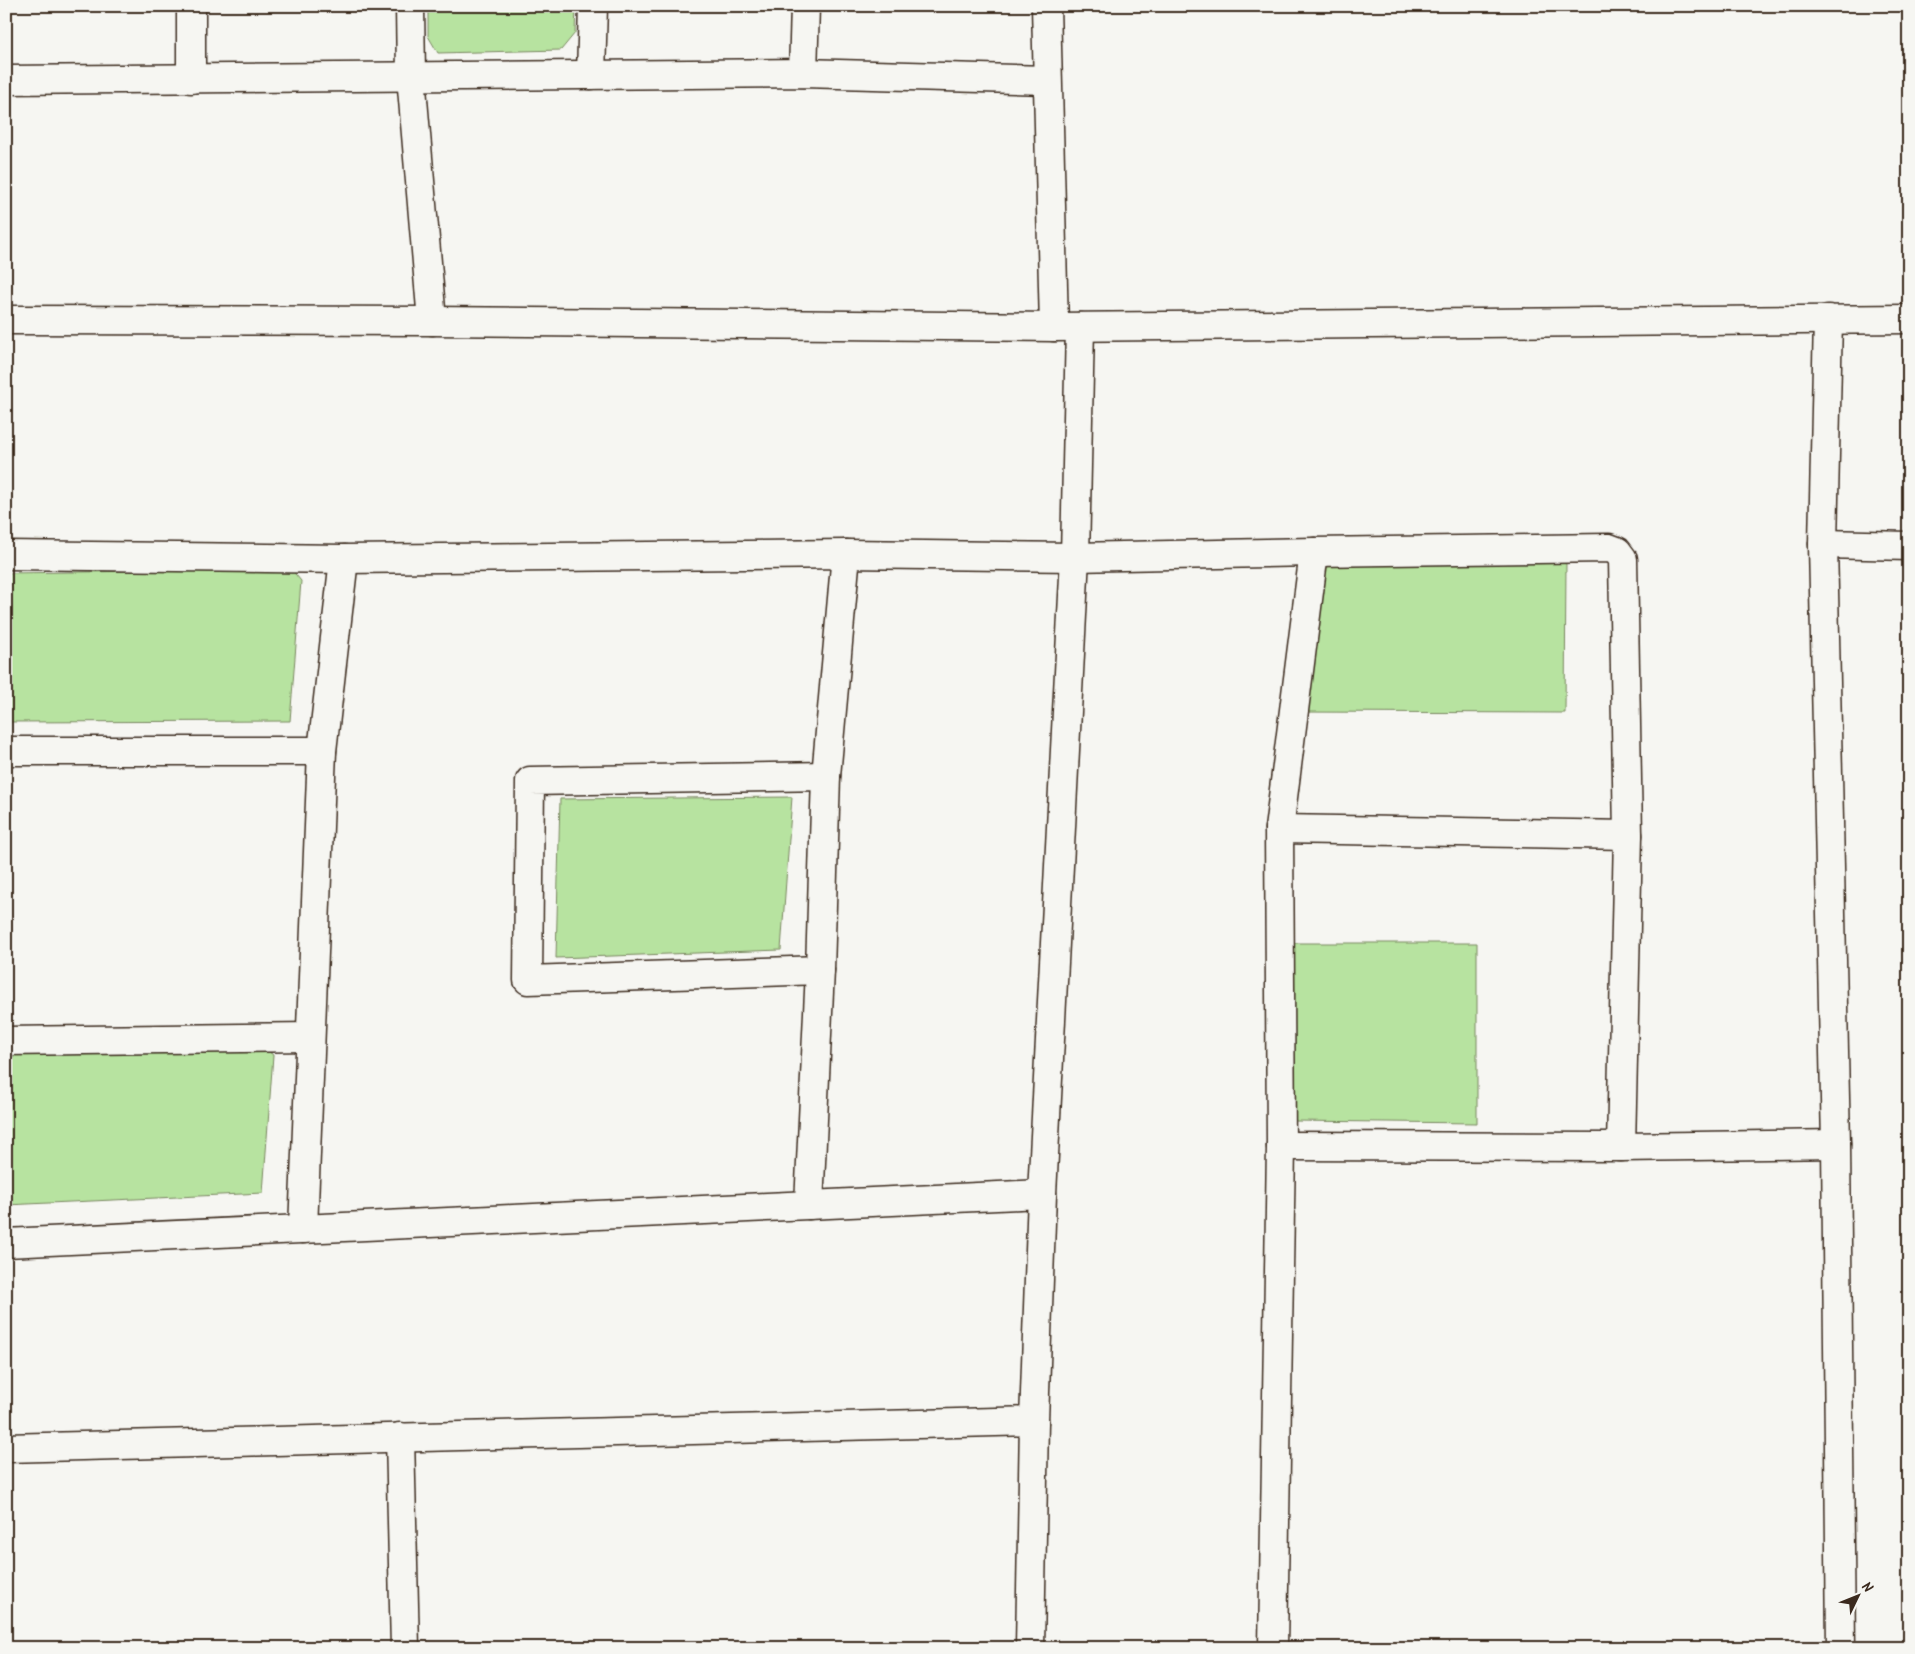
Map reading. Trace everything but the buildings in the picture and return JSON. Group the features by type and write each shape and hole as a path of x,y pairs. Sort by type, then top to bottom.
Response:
{"street":[{"path":"191,6 191,78"},
{"path":"410,6 411,76 432,321"},
{"path":"591,75 593,6"},
{"path":"803,73 805,6"},
{"path":"1030,1648 1034,1421 1042,1194 1075,557 1067,327 1047,80 1046,6"},
{"path":"6,80 803,73 1047,80"},
{"path":"1828,319 1823,544 1836,1144 1841,1648"},
{"path":"6,320 432,321 1067,327 1909,319"},
{"path":"1823,544 1909,546"},
{"path":"6,555 344,560 846,554 1075,557 1609,548 1617,550 1623,559 1628,835 1621,1147"},
{"path":"1272,1648 1280,1146 1279,829 1314,552"},
{"path":"809,1205 820,970 826,776 846,554"},
{"path":"303,1229 322,751 344,560"},
{"path":"6,751 322,751"},
{"path":"820,970 528,980 530,781 826,776"},
{"path":"1279,829 1628,835"},
{"path":"6,1041 310,1037"},
{"path":"1280,1146 1621,1147 1836,1144"},
{"path":"6,1243 1042,1194"},
{"path":"6,1448 1034,1421"},
{"path":"400,1437 405,1648"}],"green space":[{"path":"428,6 576,6 575,33 561,50 438,53 428,36"},
{"path":"1321,560 1566,561 1565,713 1299,712"},
{"path":"291,569 301,581 290,721 6,722 6,573"},
{"path":"792,797 781,950 556,958 560,799"},
{"path":"1290,943 1477,943 1477,1123 1294,1121"},
{"path":"260,1045 273,1055 263,1193 6,1205 6,1048"}]}
